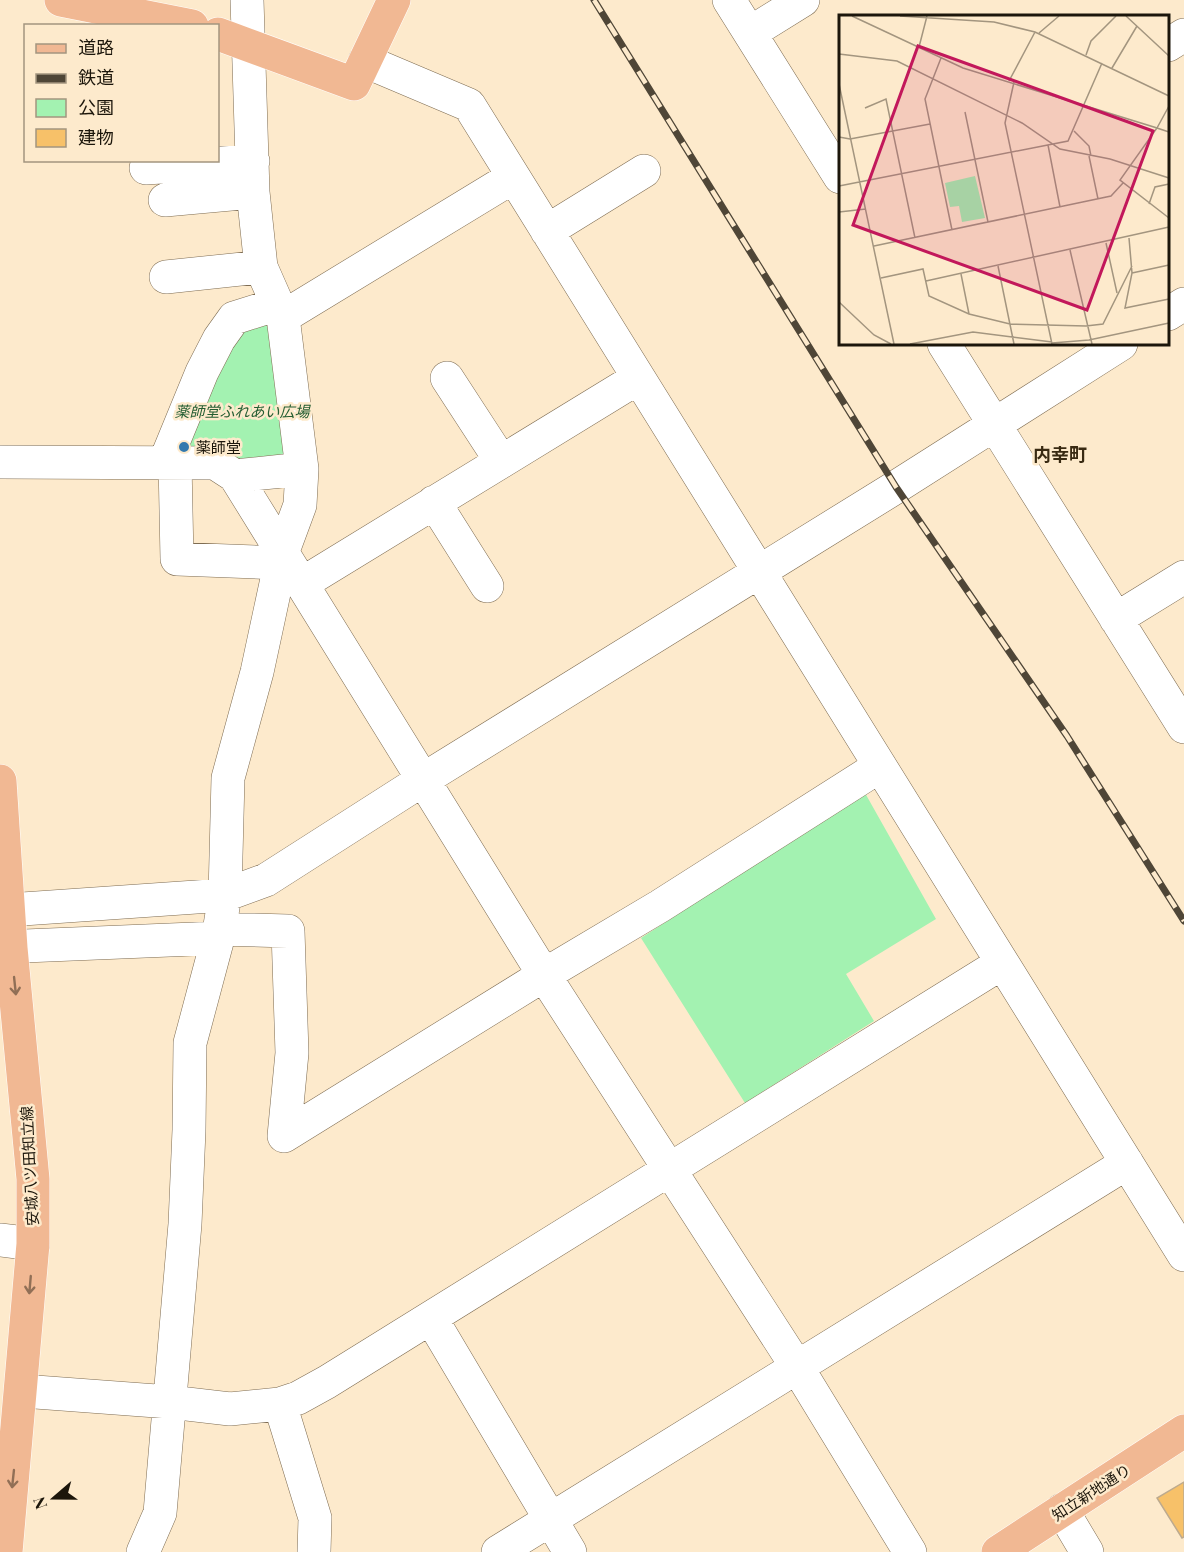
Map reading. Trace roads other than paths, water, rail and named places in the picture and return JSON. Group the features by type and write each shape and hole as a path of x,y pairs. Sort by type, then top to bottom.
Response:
{"main road":[{"path":"61,0 182,24"},
{"path":"219,34 354,84 394,0"},
{"name":"安城八ツ田知立線","path":"0,781 8,910 5,947 33,1179 33,1244 22,1391 4,1545"},
{"name":"知立新地通り","path":"998,1552 1184,1431"}],"street":[{"path":"143,1552 160,1513 185,1224 190,1044 219,934 225,895 228,778 289,566 300,505 302,469 280,310 261,267 253,177 247,0"},
{"path":"729,0 839,175"},
{"path":"750,33 803,0"},
{"path":"1169,44 1184,35"},
{"path":"365,61 469,105 1184,1255"},
{"path":"146,168 253,177"},
{"path":"547,231 644,171"},
{"path":"165,200 253,177"},
{"path":"513,177 280,310 234,318 219,339 202,372 170,462 177,559 289,566 434,502 638,378"},
{"path":"166,277 261,267"},
{"path":"1169,313 1184,304"},
{"path":"945,345 1184,727"},
{"path":"8,910 225,895 266,880 1119,345"},
{"path":"447,378 501,461"},
{"path":"0,462 215,463 236,476 289,566 424,779 543,975 797,1368 910,1552"},
{"path":"236,476 302,469"},
{"path":"434,502 487,586"},
{"path":"1116,619 1184,577"},
{"path":"5,947 288,932 292,1053 285,1136 543,975 660,906 880,765"},
{"path":"22,1391 170,1402 230,1409 280,1404 298,1398 1002,963"},
{"path":"498,1552 1127,1163"},
{"path":"0,1240 33,1244"},
{"path":"430,1318 570,1552"},
{"path":"280,1404 315,1518 314,1552"},
{"path":"1062,1510 1087,1552"}],"railway":[{"path":"594,0 896,487 1067,736 1184,921"}],"place":[{"name":"薬師堂","path":"184,447"}],"district":[{"name":"内幸町","path":"1060,454"}],"park label":[{"name":"薬師堂ふれあい広場","path":"242,411"}]}
